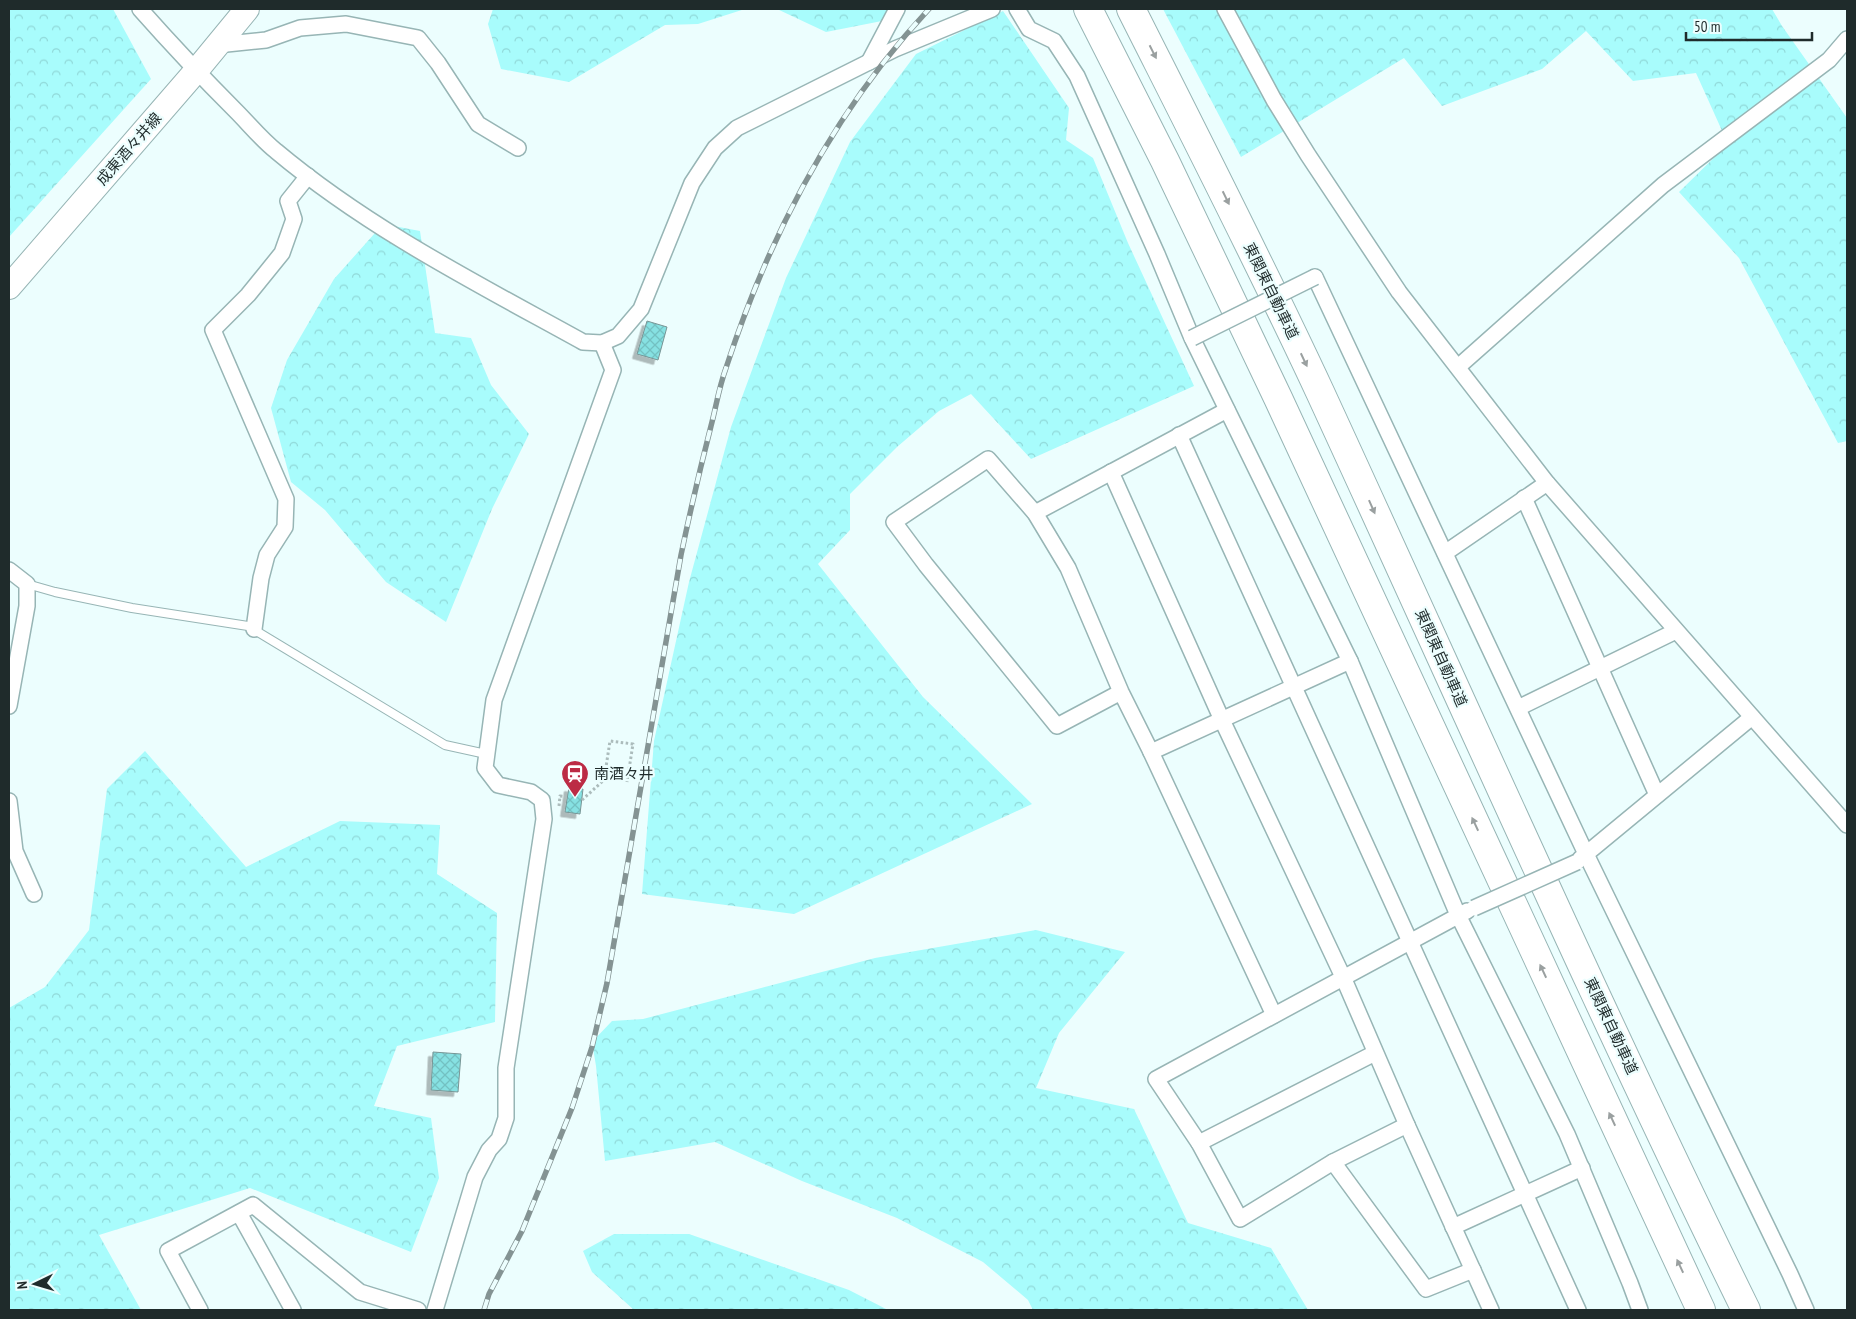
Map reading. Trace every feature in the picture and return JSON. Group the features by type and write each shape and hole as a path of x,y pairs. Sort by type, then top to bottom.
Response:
{"highway":[{"path":"1088,9 1165,161 1274,390 1701,1310"},
{"name":"東関東自動車道","path":"1131,9 1311,373 1521,835 1711,1240 1746,1310"}],"main road":[{"name":"成東酒々井線","path":"9,288 247,9"}],"street":[{"path":"140,9 196,71 274,150 308,176 374,223 424,254 583,342 602,343 618,336 641,309 692,183 715,148 737,128 895,49 992,9"},
{"path":"869,62 897,9"},
{"path":"1016,9 1029,28 1054,41 1077,76 1157,254 1192,338 1350,661 1458,915 1567,1134 1640,1310"},
{"path":"1225,9 1274,100 1308,156 1399,292 1547,482 1847,824"},
{"path":"217,45 266,40 300,28 346,24 418,38 438,63 478,124 518,148"},
{"path":"1458,367 1663,185 1829,60 1847,39"},
{"path":"254,629 261,578 267,555 285,527 286,499 213,330 248,295 282,253 294,218 288,201 308,176"},
{"path":"1192,338 1315,277 1518,708 1582,858 1790,1274 1806,1310"},
{"path":"435,1310 475,1177 489,1150 499,1139 506,1118 506,1068 544,819 542,800 532,792 498,785 485,768 494,700 613,370 602,343"},
{"path":"1035,513 1227,410"},
{"path":"1179,436 1578,1310"},
{"path":"1121,692 1057,726 926,566 894,522 988,459 1035,513 1068,568 1121,692 1274,1015"},
{"path":"1111,472 1222,720 1343,977 1375,1053 1491,1310"},
{"path":"1445,553 1547,482"},
{"path":"1524,498 1657,795"},
{"path":"9,570 27,584 27,606 9,706"},
{"path":"1518,708 1676,631"},
{"path":"1151,752 1350,661"},
{"path":"1407,1125 1333,1162 1240,1219 1199,1143 1156,1080 1458,915 1582,858 1752,717"},
{"path":"9,801 15,850 34,894"},
{"path":"1199,1143 1375,1053"},
{"path":"1333,1162 1426,1289 1473,1270"},
{"path":"1454,1227 1582,1168"},
{"path":"200,1310 168,1251 253,1205 360,1292 418,1310"},
{"path":"238,1213 293,1310"}],"lane":[{"path":"27,584 113,604 248,626 445,745 486,754"}],"path":[{"path":"582,800 604,780 610,741 633,744 627,782"}],"green space":[{"path":"9,9 113,9 151,79 9,237"},
{"path":"493,9 745,9 698,24 665,25 569,82 501,69 488,24"},
{"path":"777,9 899,9 887,20 826,32"},
{"path":"1163,9 1772,9 1847,118 1847,441 1838,443 1739,258 1679,192 1728,144 1696,73 1633,81 1586,31 1542,69 1442,106 1404,58 1241,157"},
{"path":"1003,11 1069,108 1066,140 1093,158 1128,243 1194,386 1031,459 971,394 939,411 897,447 850,494 850,530 818,564 923,697 1032,804 794,914 642,894 654,741 689,582 731,427 786,278 850,142 916,54"},
{"path":"383,224 420,231 435,333 471,338 491,385 529,434 492,509 446,622 386,582 325,510 291,482 271,408 287,360 334,279"},
{"path":"145,751 246,867 340,821 440,825 437,874 497,913 495,1022 397,1046 374,1106 431,1118 439,1178 411,1252 250,1188 99,1235 141,1310 9,1310 9,1008 45,987 89,930 107,789"},
{"path":"1036,930 1125,952 1059,1033 1036,1088 1134,1109 1188,1223 1271,1248 1308,1310 1033,1310 1028,1300 983,1262 897,1218 802,1181 715,1142 605,1161 592,1042 612,1021 643,1019 875,958"},
{"path":"614,1234 689,1234 849,1290 888,1310 634,1310 592,1272 583,1251"}],"building":[{"path":"647,321 667,327 658,360 637,354"},
{"path":"569,787 583,789 580,814 565,812"},
{"path":"433,1052 461,1054 458,1092 431,1090"}],"railway":[{"path":"484,1310 489,1294 522,1231 572,1108 592,1047 607,983 681,555 719,390 726,368 762,271 808,177 834,133 863,90 895,48 929,9"}],"place":[{"name":"南酒々井","path":"575,798"}]}
